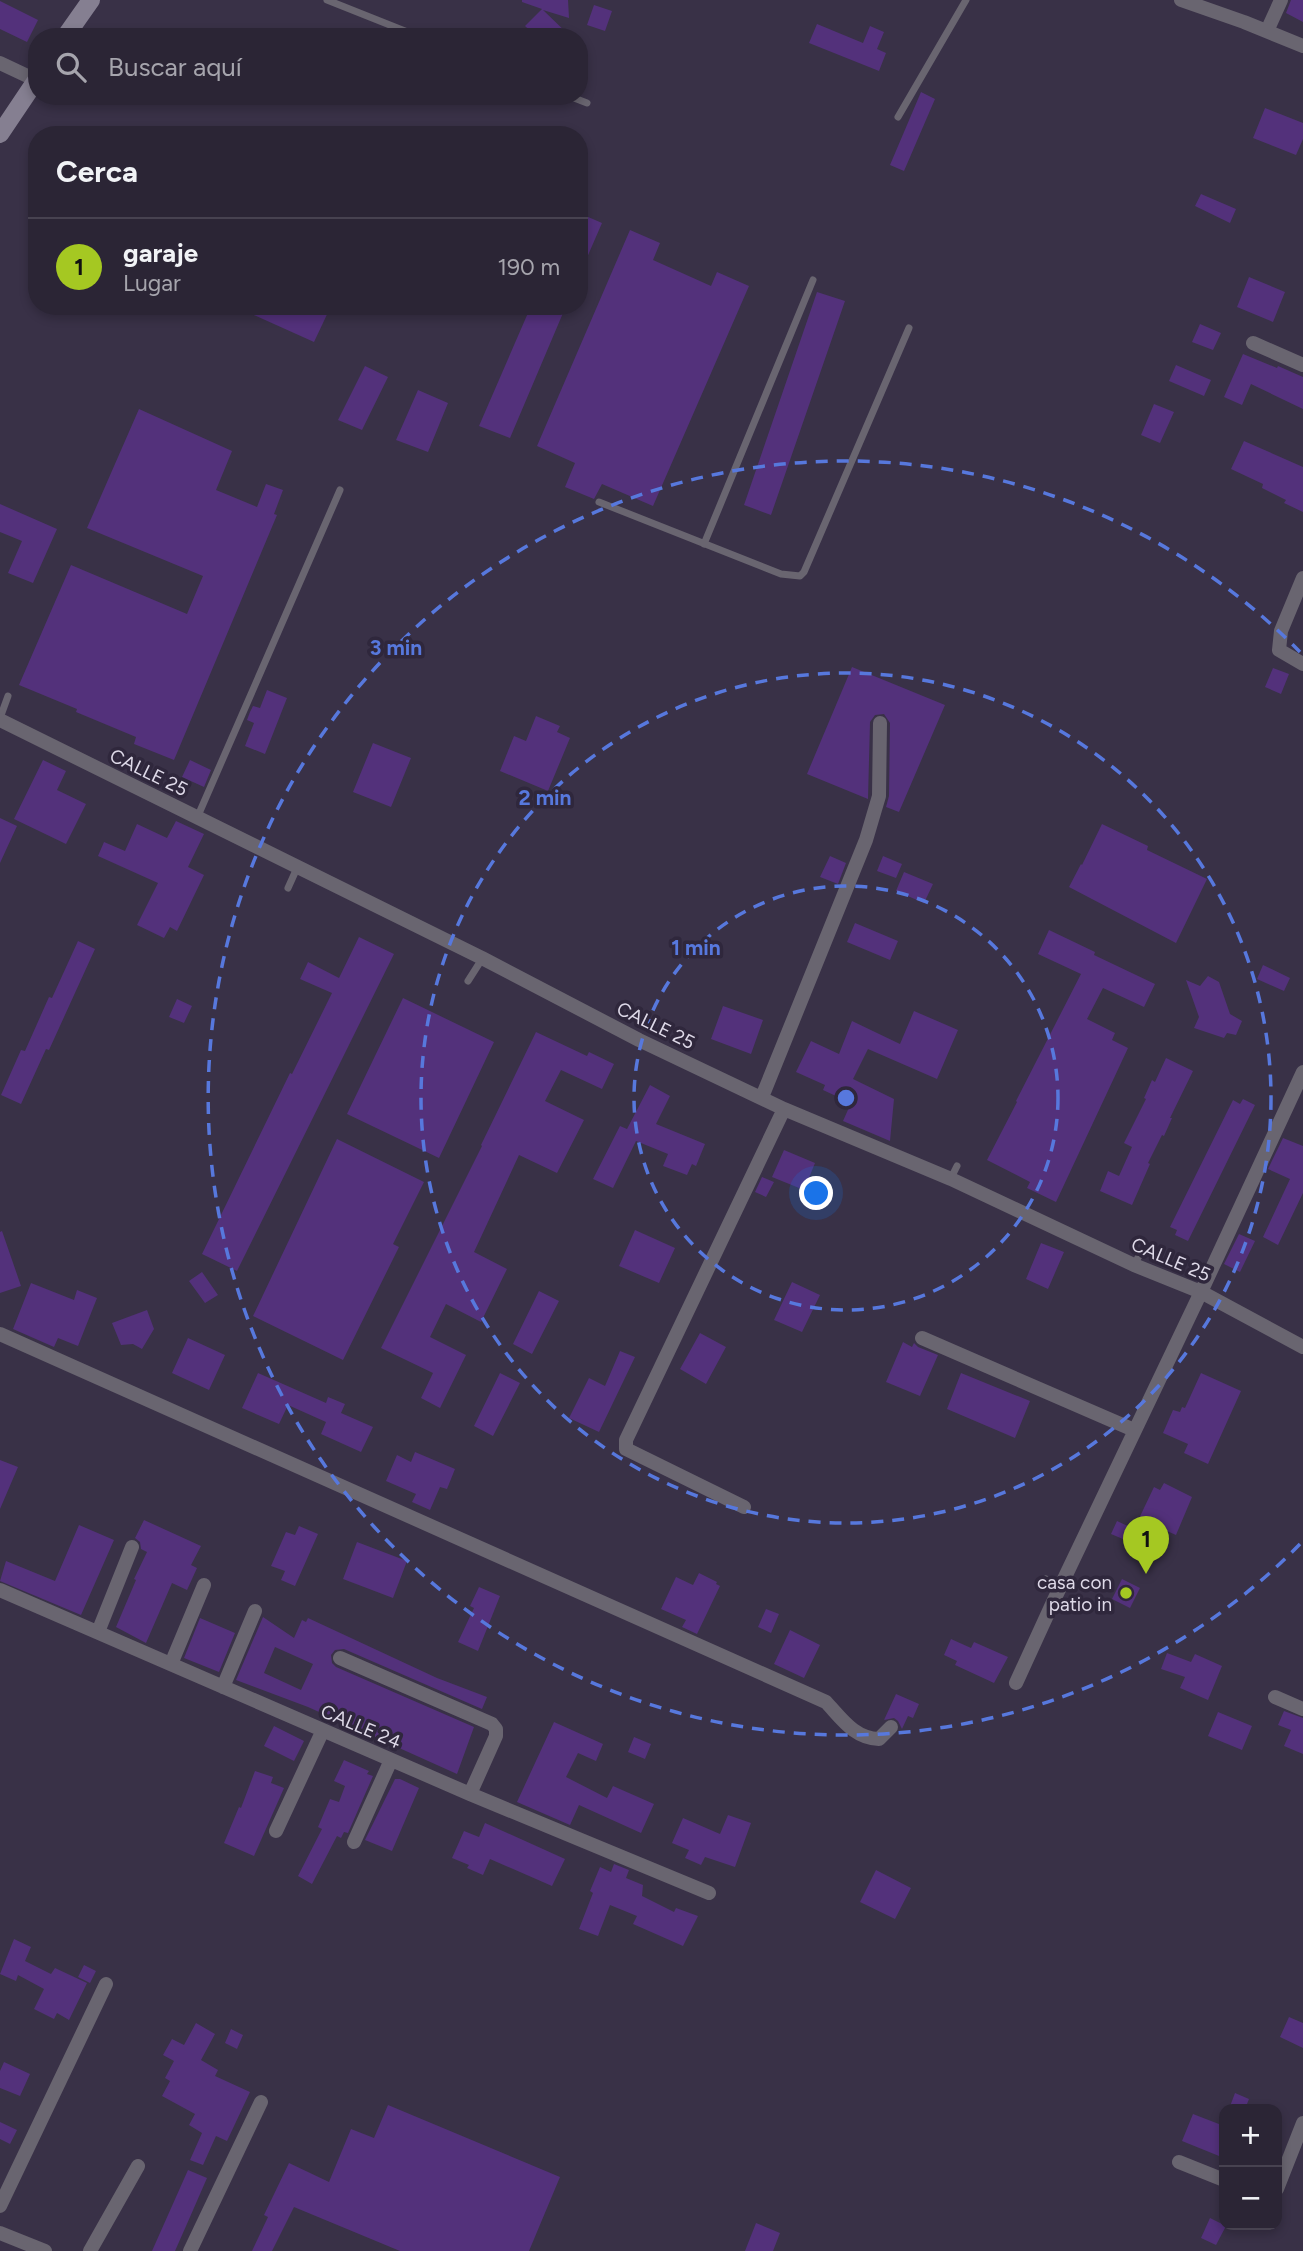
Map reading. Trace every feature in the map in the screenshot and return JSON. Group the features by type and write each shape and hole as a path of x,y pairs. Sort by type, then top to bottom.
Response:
{"main road":[{"path":"71,28 91,0"},
{"path":"0,134 28,92"}],"street":[{"path":"1181,0 1303,46"},
{"path":"1267,31 1282,0"},
{"path":"0,63 28,76"},
{"path":"1253,342 1303,365"},
{"path":"1303,578 1281,631 1279,650 1303,664"},
{"name":"CALLE 25","path":"0,719 482,958 639,1040 784,1109 954,1173 1137,1260 1303,1347"},
{"path":"762,1097 866,840 879,796 880,723"},
{"path":"1016,1683 1303,1072"},
{"path":"744,1507 626,1449 626,1440 784,1109"},
{"path":"0,1334 826,1702 852,1731 869,1739 879,1739 891,1727"},
{"path":"922,1338 1134,1430"},
{"path":"98,1632 132,1547"},
{"path":"171,1664 204,1585"},
{"name":"CALLE 24","path":"0,1590 470,1794 709,1893"},
{"path":"223,1687 255,1611"},
{"path":"340,1658 492,1724 496,1729 496,1736 470,1794"},
{"path":"1275,1697 1303,1709"},
{"path":"276,1831 323,1730"},
{"path":"354,1842 391,1760"},
{"path":"0,2206 106,1984"},
{"path":"190,2251 261,2102"},
{"path":"1282,2176 1303,2123"},
{"path":"1179,2162 1219,2178"},
{"path":"90,2251 138,2166"},
{"path":"0,2232 45,2251"}],"lane":[{"path":"327,0 397,28"},
{"path":"898,117 967,0"},
{"path":"704,544 813,280"},
{"path":"599,502 781,574 800,576 909,328"},
{"path":"197,818 340,489"},
{"path":"0,719 8,696"},
{"path":"288,888 297,868"},
{"path":"468,981 482,958"},
{"path":"1046,1579 1060,1587"}],"building":[{"path":"568,0 569,18 543,10 562,28 527,28 525,26 542,9 522,2"},
{"path":"1291,0 1303,0 1303,22 1286,13"},
{"path":"0,1 38,20 34,28 28,28 27,42 0,29"},
{"path":"594,5 612,11 605,31 587,25"},
{"path":"817,24 863,43 870,26 884,32 877,49 886,53 879,71 809,43"},
{"path":"921,92 935,99 904,171 890,165"},
{"path":"1265,108 1303,123 1303,139 1296,155 1253,138"},
{"path":"1201,194 1236,209 1230,223 1195,206"},
{"path":"588,217 602,223 588,255"},
{"path":"630,230 660,243 653,260 711,286 717,272 749,286 653,506 602,484 594,499 565,487 575,463 537,446"},
{"path":"1249,277 1285,292 1273,322 1237,307"},
{"path":"817,292 845,301 771,515 744,505"},
{"path":"254,315 327,315 314,342"},
{"path":"527,315 562,315 510,438 479,426"},
{"path":"1200,324 1221,333 1213,350 1192,342"},
{"path":"1243,354 1303,377 1303,409 1251,384 1242,405 1224,397"},
{"path":"1176,365 1211,380 1204,396 1169,381"},
{"path":"365,366 388,377 362,430 338,420"},
{"path":"418,390 448,403 428,452 396,440"},
{"path":"1154,404 1174,412 1160,443 1141,435"},
{"path":"139,409 232,451 216,490 257,507 266,484 283,490 274,514 277,515 174,760 134,744 136,737 19,685 71,565 187,614 203,576 87,528"},
{"path":"1244,441 1303,467 1303,512 1262,488 1263,484 1231,469"},
{"path":"0,504 57,529 33,583 8,573 22,541 0,532"},
{"path":"852,667 945,705 899,812 886,807 889,796 890,723 884,714 875,715 870,722 868,799 807,774"},
{"path":"1273,668 1289,674 1281,694 1265,687"},
{"path":"267,690 287,698 265,754 245,746 254,723 247,720 250,712 253,706 260,708"},
{"path":"536,716 560,726 557,732 570,738 548,791 500,771 514,736 526,741"},
{"path":"373,743 411,758 391,807 353,792"},
{"path":"43,760 66,771 57,790 86,804 66,844 14,819"},
{"path":"190,760 211,770 204,787 182,777"},
{"path":"0,818 17,826 0,863"},
{"path":"176,821 204,834 188,867 204,875 177,931 170,927 164,938 137,925 158,883 98,856 104,842 125,851 137,824 167,838"},
{"path":"1102,824 1148,846 1147,850 1207,879 1176,943 1069,887"},
{"path":"830,856 846,863 838,884 820,877"},
{"path":"883,856 902,864 896,878 877,871"},
{"path":"904,872 933,884 924,903 896,891"},
{"path":"855,923 898,941 890,960 847,942"},
{"path":"1049,930 1155,984 1144,1007 1103,988 1087,1019 1115,1033 1112,1040 1128,1048 1056,1202 1027,1188 1030,1182 987,1160 1081,974 1038,954"},
{"path":"359,937 394,954 237,1271 202,1254 332,993 300,979 308,962 339,978"},
{"path":"78,941 95,949 21,1104 1,1095 21,1050 25,1051 49,997 52,998"},
{"path":"1263,965 1290,978 1284,991 1257,979"},
{"path":"1208,976 1219,982 1230,1014 1242,1021 1236,1035 1227,1033 1224,1038 1194,1028 1199,1017 1186,980 1200,986"},
{"path":"403,998 494,1042 439,1158 347,1114"},
{"path":"177,999 192,1006 184,1023 169,1017"},
{"path":"723,1006 763,1020 751,1054 711,1039"},
{"path":"914,1011 958,1030 937,1079 868,1049 853,1079 894,1099 890,1141 843,1121 851,1103 823,1090 825,1085 796,1072 811,1041 839,1054 852,1021 900,1044"},
{"path":"536,1032 587,1056 589,1052 614,1064 602,1089 561,1070 545,1101 584,1120 557,1173 519,1155 474,1252 507,1269 481,1322 446,1304 430,1337 466,1355 440,1408 421,1398 433,1373 381,1348"},
{"path":"1166,1058 1193,1071 1164,1136 1162,1135 1148,1163 1150,1164 1132,1205 1100,1191 1108,1171 1119,1176 1132,1147 1124,1143 1146,1099 1144,1098 1152,1080 1155,1082"},
{"path":"650,1085 670,1096 656,1124 705,1144 696,1166 692,1164 687,1175 663,1166 668,1154 636,1141 613,1188 593,1179 620,1126 627,1129"},
{"path":"1243,1099 1255,1105 1188,1241 1175,1235 1177,1230 1170,1227 1233,1100 1240,1104"},
{"path":"1283,1138 1303,1146 1303,1193 1278,1245 1263,1237 1290,1179 1268,1169"},
{"path":"337,1139 424,1182 393,1244 399,1247 343,1360 253,1316"},
{"path":"784,1150 815,1163 804,1190 772,1177"},
{"path":"762,1177 774,1182 766,1197 755,1192"},
{"path":"635,1230 675,1248 659,1283 619,1266"},
{"path":"2,1231 21,1286 0,1293 0,1232"},
{"path":"1239,1234 1255,1241 1240,1272 1224,1264"},
{"path":"1041,1243 1064,1252 1048,1289 1026,1279"},
{"path":"202,1272 218,1295 205,1303 189,1281"},
{"path":"792,1282 820,1295 802,1332 774,1320"},
{"path":"31,1283 74,1300 77,1290 97,1298 78,1346 58,1338 54,1347 13,1329"},
{"path":"539,1291 559,1301 532,1354 513,1344"},
{"path":"147,1310 154,1329 142,1349 133,1344 121,1345 112,1323"},
{"path":"700,1333 726,1347 706,1384 680,1369"},
{"path":"188,1338 225,1355 209,1390 172,1373"},
{"path":"903,1342 912,1347 914,1343 938,1355 920,1396 886,1382"},
{"path":"620,1351 635,1357 599,1432 569,1418 589,1378 605,1386"},
{"path":"258,1373 326,1403 328,1397 345,1404 341,1413 373,1427 361,1452 321,1434 326,1422 288,1405 279,1424 242,1408"},
{"path":"500,1373 520,1383 493,1436 474,1426"},
{"path":"961,1373 1030,1401 1015,1438 947,1409"},
{"path":"1201,1373 1241,1391 1208,1464 1184,1453 1188,1444 1163,1433 1173,1410 1180,1412 1182,1407 1185,1408"},
{"path":"415,1452 455,1469 447,1489 440,1487 430,1510 412,1502 416,1494 386,1481 397,1455 411,1462"},
{"path":"0,1460 18,1467 0,1509"},
{"path":"1164,1483 1192,1497 1176,1535 1160,1528 1149,1550 1111,1534 1117,1521 1134,1529 1154,1487 1160,1490"},
{"path":"144,1520 201,1546 191,1565 197,1568 187,1590 172,1583 146,1643 116,1627 147,1552 141,1549 140,1542 135,1538"},
{"path":"79,1525 114,1540 81,1615 0,1581 6,1561 55,1581"},
{"path":"299,1526 318,1534 295,1586 281,1580 285,1571 271,1566 286,1532 295,1535"},
{"path":"357,1542 407,1561 393,1598 343,1579"},
{"path":"699,1573 720,1586 697,1634 682,1627 686,1620 661,1609 676,1577 693,1585"},
{"name":"casa con patio in","path":"1122,1579 1140,1588 1130,1608 1112,1599"},
{"path":"479,1587 500,1596 478,1651 458,1642 474,1608 470,1606"},
{"path":"766,1609 779,1614 771,1633 758,1627"},
{"path":"263,1617 294,1638 302,1620 306,1622 308,1618 437,1678 487,1697 482,1709 344,1649 335,1650 331,1655 332,1663 336,1667 474,1727 457,1774 308,1707 236,1680","holes":["275,1647 313,1664 301,1690 264,1673"]},
{"path":"200,1618 235,1633 219,1672 184,1658"},
{"path":"790,1630 820,1645 804,1678 774,1664"},
{"path":"951,1639 971,1648 974,1642 1008,1657 994,1683 955,1665 957,1661 944,1655"},
{"path":"1167,1653 1191,1662 1195,1654 1222,1666 1208,1700 1180,1688 1185,1677 1161,1669"},
{"path":"896,1694 919,1704 913,1718 908,1716 902,1729 894,1718 884,1720"},
{"path":"1284,1711 1303,1718 1303,1754 1284,1746 1291,1730 1278,1725"},
{"path":"1218,1712 1252,1726 1242,1750 1208,1736"},
{"path":"554,1722 603,1744 596,1761 578,1753 566,1777 607,1798 613,1786 654,1804 641,1833 579,1805 570,1825 517,1802"},
{"path":"274,1726 304,1741 294,1761 264,1746"},
{"path":"634,1737 651,1744 645,1759 628,1752"},
{"path":"344,1760 369,1771 367,1774 373,1776 348,1833 344,1832 341,1838 337,1836 312,1884 298,1876 322,1829 318,1827 330,1799 339,1802 345,1786 334,1781"},
{"path":"255,1771 273,1777 271,1783 284,1788 254,1856 224,1843"},
{"path":"395,1779 419,1788 392,1851 365,1840"},
{"path":"728,1815 751,1823 735,1867 705,1857 701,1865 685,1858 689,1850 672,1843 683,1818 720,1834"},
{"path":"485,1823 565,1859 552,1886 490,1859 483,1875 452,1858 464,1831 479,1837"},
{"path":"614,1864 629,1870 626,1878 643,1885 642,1896 674,1912 676,1908 698,1916 683,1946 633,1924 637,1916 610,1905 598,1936 579,1929 600,1867 611,1872"},
{"path":"876,1870 911,1888 895,1919 860,1902"},
{"path":"14,1939 31,1947 25,1961 51,1974 55,1968 87,1983 69,2020 57,2013 54,2019 34,2009 44,1989 18,1975 16,1981 0,1974"},
{"path":"84,1965 96,1971 90,1983 78,1977"},
{"path":"1289,2017 1303,2023 1303,2048 1280,2037"},
{"path":"196,2023 215,2034 201,2060 218,2070 215,2076 250,2092 227,2141 216,2136 203,2165 190,2160 202,2133 189,2125 195,2114 162,2096 170,2081 165,2078 174,2061 163,2055 172,2039 184,2045"},
{"path":"231,2029 243,2035 237,2049 225,2043"},
{"path":"4,2062 30,2074 20,2096 0,2088 0,2071"},
{"path":"1235,2093 1249,2099 1247,2104 1231,2104"},
{"path":"388,2105 560,2177 529,2251 400,2251 294,2207 272,2251 252,2251 268,2217 264,2215 289,2163 329,2182 351,2129 374,2138"},
{"path":"1193,2114 1219,2124 1219,2156 1182,2141"},
{"path":"0,2122 17,2130 10,2144 0,2139"},
{"path":"188,2170 207,2178 175,2251 152,2251"},
{"path":"1210,2218 1219,2222 1219,2230 1224,2230 1216,2245 1201,2238"},
{"path":"756,2223 780,2233 773,2251 745,2251"}],"place":[{"name":"garaje","path":"1146,1574"},
{"name":"casa con patio in","path":"1126,1593"}]}
